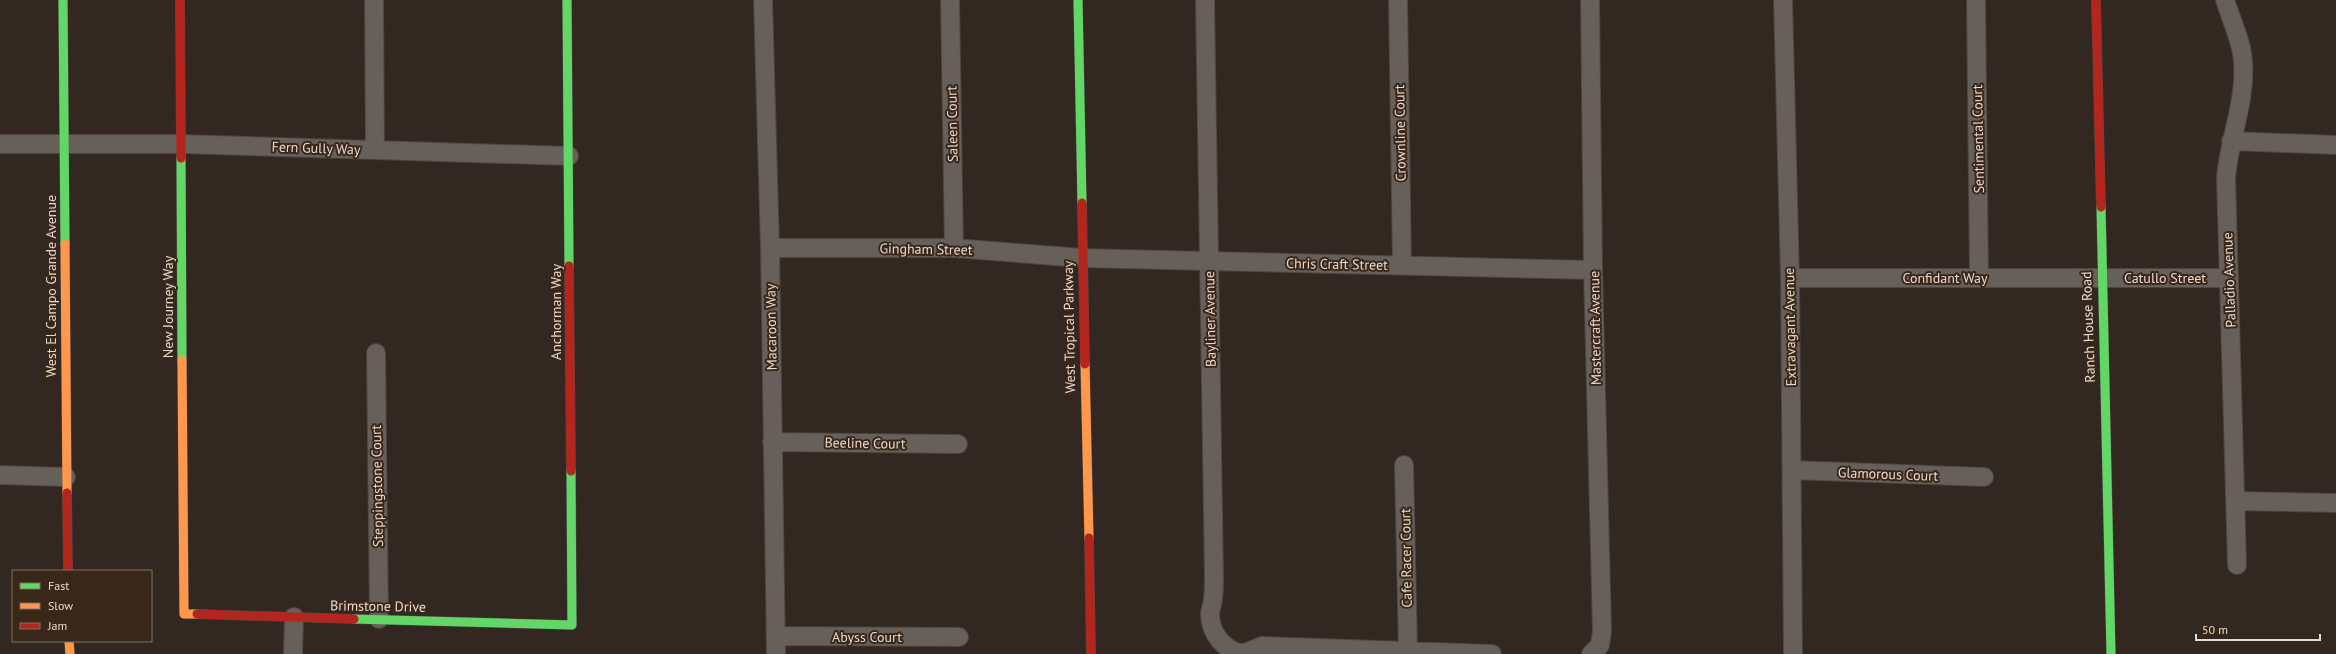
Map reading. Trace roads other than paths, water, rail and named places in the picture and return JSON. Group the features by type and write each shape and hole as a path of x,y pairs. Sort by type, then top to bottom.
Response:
{"street":[{"name":"West El Campo Grande Avenue","path":"63,0 68,570"},
{"name":"New Journey Way","path":"180,0 184,614"},
{"path":"374,0 375,150"},
{"name":"Anchorman Way","path":"567,0 572,625"},
{"name":"Macaroon Way","path":"764,0 770,248 776,654"},
{"name":"Saleen Court","path":"950,0 954,248"},
{"name":"West Tropical Parkway","path":"1078,0 1081,258 1091,654"},
{"name":"Bayliner Avenue","path":"1205,0 1214,577 1213,600 1210,613 1212,626 1216,637 1231,652 1242,654"},
{"name":"Crownline Court","path":"1398,0 1402,266"},
{"name":"Mastercraft Avenue","path":"1590,0 1593,270 1602,630 1600,645 1592,654"},
{"name":"Extravagant Avenue","path":"1783,0 1790,278 1793,654"},
{"name":"Sentimental Court","path":"1976,0 1979,278"},
{"name":"Ranch House Road","path":"2096,0 2100,278 2111,654"},
{"name":"Palladio Avenue","path":"2225,0 2243,63 2239,107 2231,141 2226,178 2237,565"},
{"path":"2231,141 2336,145"},
{"name":"Fern Gully Way","path":"0,144 181,144 569,156"},
{"name":"Gingham Street","path":"770,248 954,248 1081,258"},
{"name":"Chris Craft Street","path":"1081,258 1593,270"},
{"name":"Confidant Way","path":"1790,278 2100,278"},
{"name":"Catullo Street","path":"2100,278 2228,278"},
{"name":"Steppingstone Court","path":"376,353 379,619"},
{"name":"Beeline Court","path":"772,442 958,444"},
{"name":"Cafe Racer Court","path":"1404,465 1408,651"},
{"name":"Glamorous Court","path":"1792,470 1984,478"},
{"path":"0,475 66,477"},
{"path":"2235,501 2336,503"},
{"name":"Brimstone Drive","path":"184,614 572,625"},
{"path":"293,654 294,618"},
{"name":"Abyss Court","path":"776,636 959,637"},
{"path":"70,642 70,654"},
{"path":"1242,654 1262,646 1317,651 1408,651 1492,654"}]}
